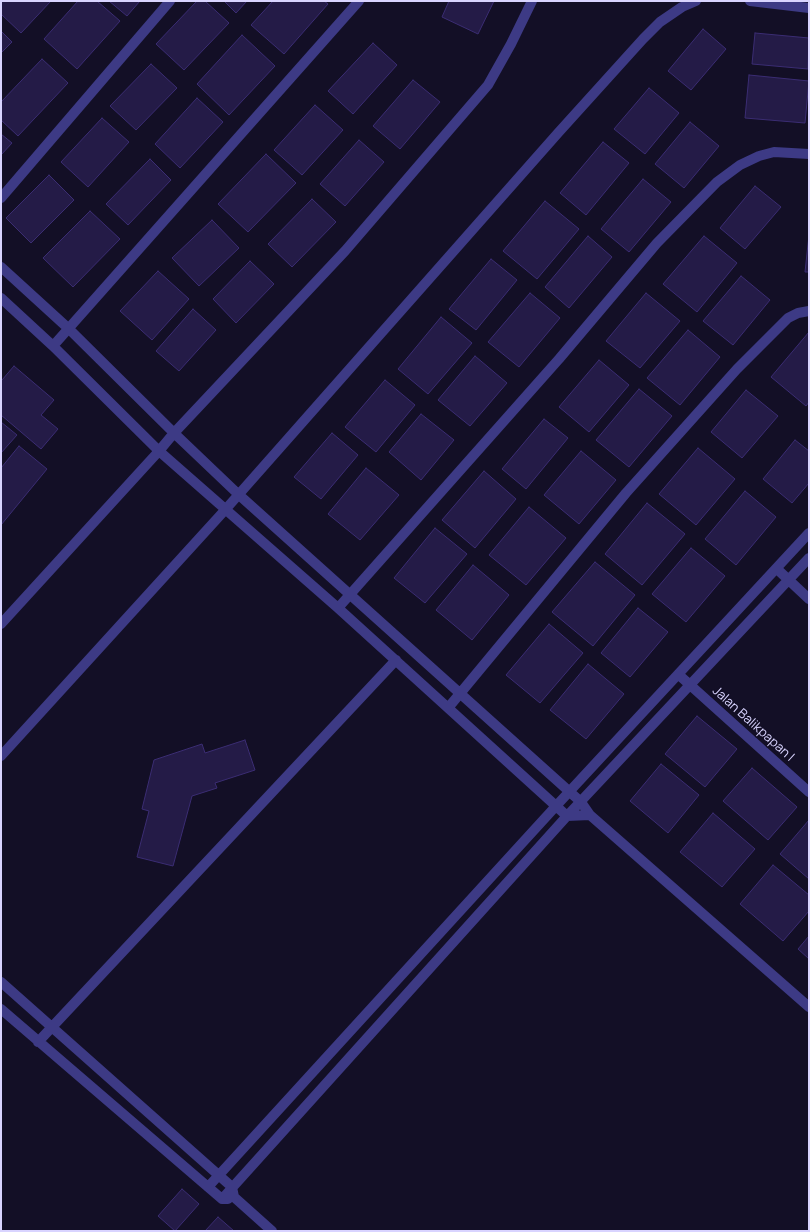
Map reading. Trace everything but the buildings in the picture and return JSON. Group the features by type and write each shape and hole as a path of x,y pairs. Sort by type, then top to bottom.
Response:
{"street":[{"path":"1,198 170,1"},
{"path":"53,346 359,1"},
{"path":"1,624 174,433 345,251 488,85 511,44 532,1"},
{"path":"1,756 225,510 552,139 643,39 660,22 682,7 696,1"},
{"path":"750,1 809,8"},
{"path":"338,608 559,359 657,244 717,182 740,165 759,156 774,152 809,154"},
{"path":"1,267 69,329 238,494 581,802 590,815 809,1007"},
{"path":"1,298 53,346 159,451 338,608 556,806 568,816 590,815"},
{"path":"448,708 626,493 737,369 788,318 798,313 809,311"},
{"path":"208,1187 556,806 809,533"},
{"path":"1,1009 222,1200 233,1192 568,816 809,558"},
{"path":"777,569 809,598"},
{"path":"38,1042 396,660"},
{"name":"Jalan Balikpapan I","path":"679,675 809,792"},
{"path":"1,982 219,1175 233,1192 272,1231"}]}
